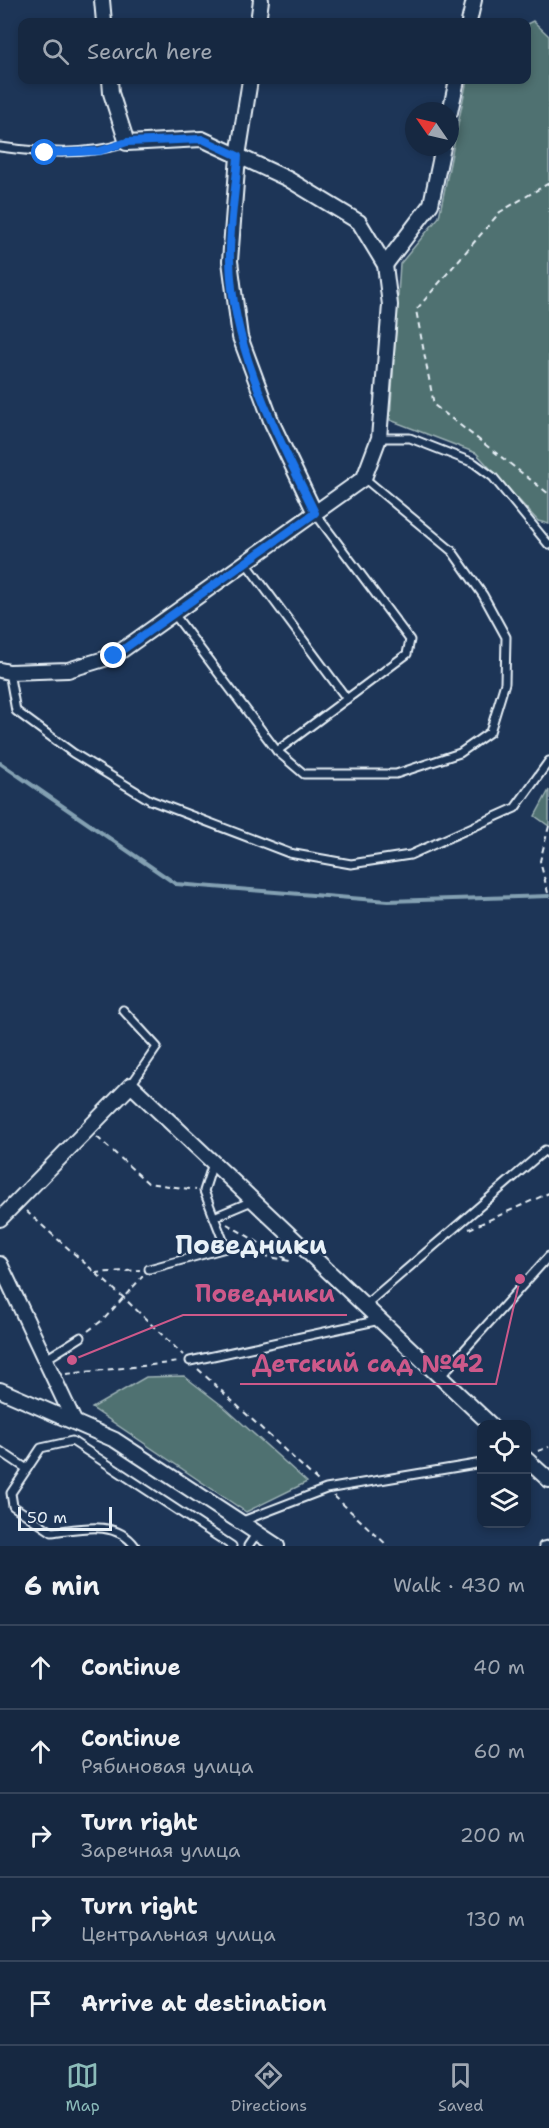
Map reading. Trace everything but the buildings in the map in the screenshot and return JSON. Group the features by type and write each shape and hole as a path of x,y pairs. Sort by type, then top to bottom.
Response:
{"street":[{"path":"102,0 104,18"},
{"path":"259,18 261,0"},
{"path":"470,18 474,0"},
{"path":"4,671 68,670 114,656 364,478 379,438 390,305 385,265 359,222 288,179 202,139 127,142 111,93 110,84"},
{"path":"249,84 238,156 230,261 240,338 272,423 315,513"},
{"path":"452,102 456,84"},
{"path":"385,265 431,204 441,156"},
{"path":"0,1219 131,1085 485,1420"},
{"path":"0,1264 55,1376 74,1421"},
{"path":"0,1390 115,1440 277,1546"},
{"path":"531,1464 549,1480"}],"lane":[{"path":"0,147 45,153 89,151 127,142"},
{"path":"379,438 410,438 474,463 493,477 549,545"},
{"path":"174,614 277,751 304,774 396,774 460,753 490,732 505,683 506,637 483,595 452,551 364,478"},
{"path":"277,751 407,654 410,640 315,513"},
{"path":"246,562 347,699"},
{"path":"4,671 16,711 73,753 150,800 289,853 351,864 410,855 516,808 549,761"},
{"path":"123,1010 158,1047 131,1085"},
{"path":"364,1306 548,1150"},
{"path":"149,1269 226,1248 204,1191 213,1163"},
{"path":"214,1217 252,1201"},
{"path":"440,1377 549,1256"},
{"path":"190,1361 380,1320"},
{"path":"46,1359 81,1337"},
{"path":"72,1440 74,1421"},
{"path":"135,1546 115,1529 93,1528 52,1532 13,1506 11,1493 41,1448 72,1440 232,1546"},
{"path":"0,1451 27,1469"},
{"path":"240,1522 326,1489 477,1464"},
{"path":"248,1546 257,1533"},
{"path":"543,1546 549,1545"}],"path":[{"path":"549,183 500,212 416,310 434,405 549,494"},
{"path":"549,826 540,861 549,897"},
{"path":"88,1129 148,1183 204,1191"},
{"path":"468,1229 549,1193"},
{"path":"26,1211 124,1298 388,1546"},
{"path":"214,1217 290,1261 226,1248"},
{"path":"95,1273 149,1269"},
{"path":"81,1337 104,1319 149,1269"},
{"path":"55,1376 190,1361"}],"green space":[{"path":"533,21 549,36 549,524 538,521 476,453 390,420 400,264 439,217 451,156 459,156 459,119 466,84 531,84 531,22"},
{"path":"549,790 549,826 535,816"},
{"path":"184,1376 224,1407 307,1482 246,1512 92,1408 146,1377"}],"waterway":[{"path":"0,763 176,884 388,901 549,896"}],"place":[{"name":"Детский сад №42","path":"520,1279"},
{"name":"Поведники","path":"72,1360"}],"district":[{"name":"Поведники","path":"251,1244"}],"route":[{"path":"45,153 100,151 127,142 202,139 238,156 230,261 240,338 272,423 315,513 114,656"}]}
